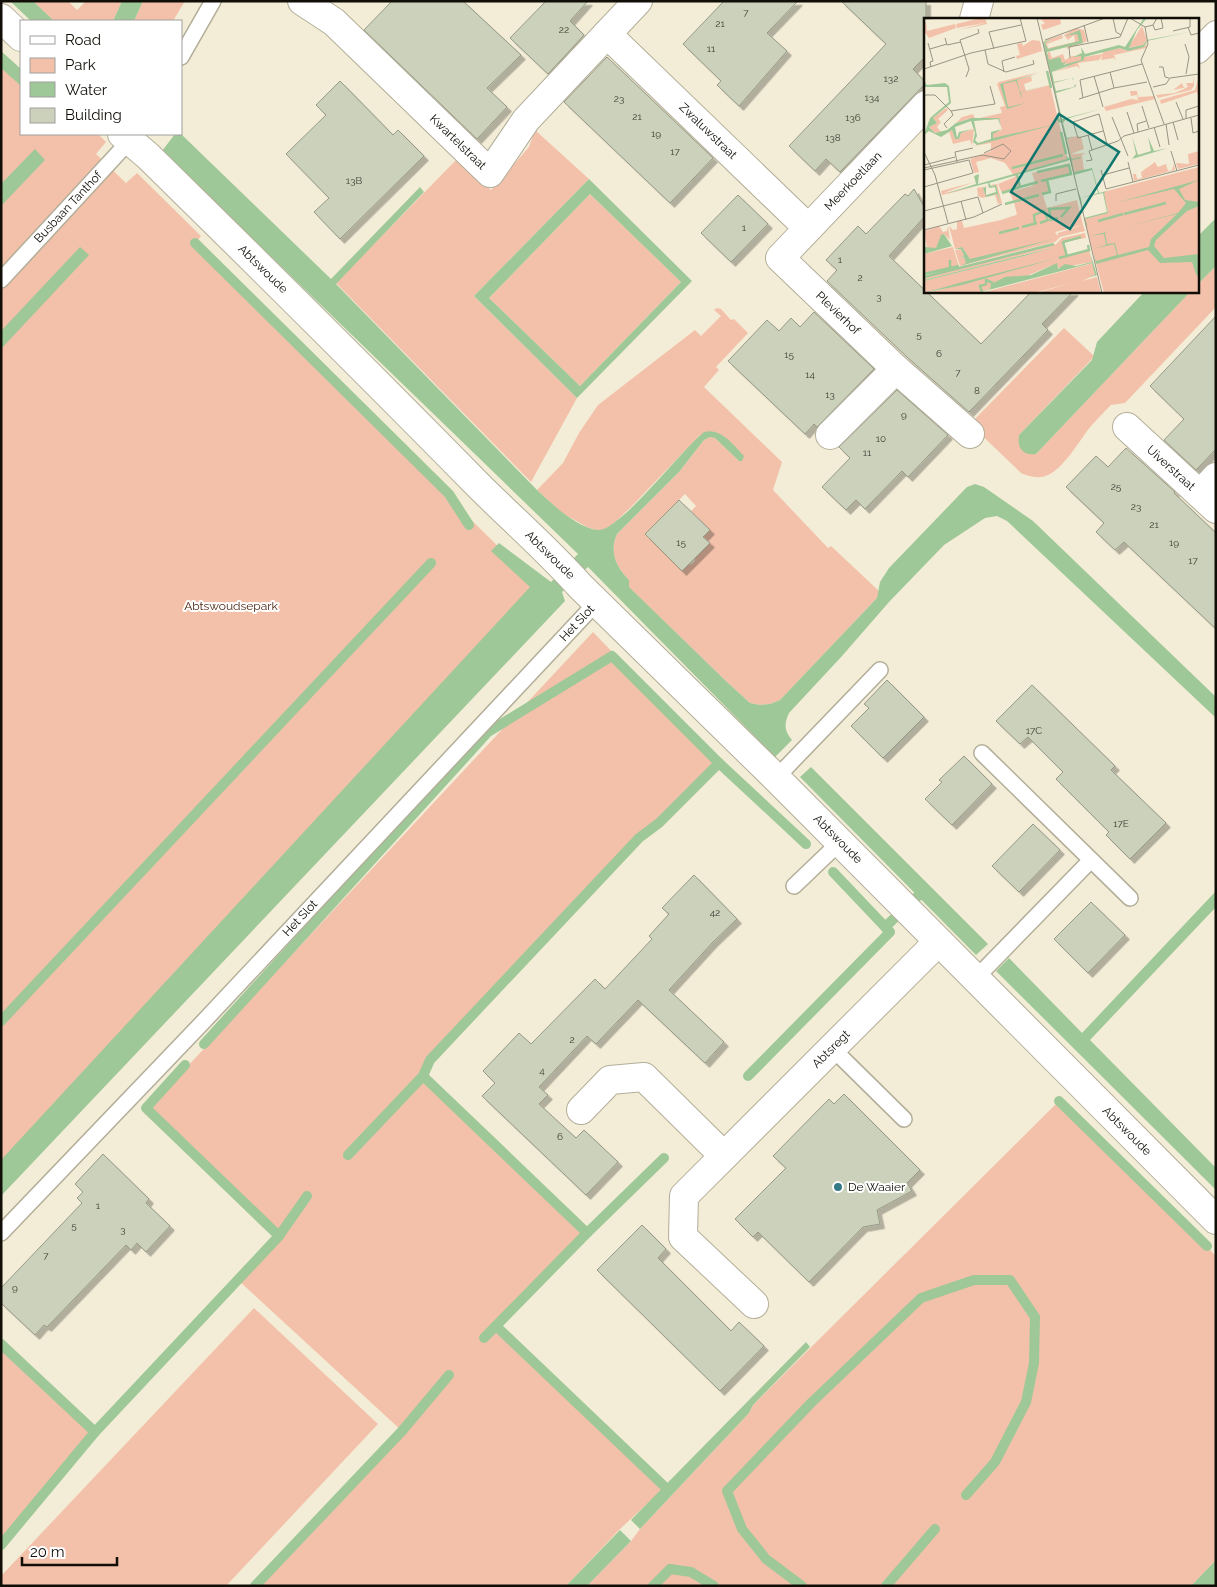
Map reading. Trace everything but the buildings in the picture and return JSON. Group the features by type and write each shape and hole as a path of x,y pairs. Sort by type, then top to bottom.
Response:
{"street":[{"name":"Kwartelstraat","path":"302,1 334,22 490,173 526,120 638,1"},
{"path":"974,18 979,1"},
{"path":"1,18 20,36"},
{"path":"1200,49 1216,33"},
{"name":"Zwaluwstraat","path":"607,34 808,228"},
{"name":"Meerkoetlaan","path":"780,258 924,107"},
{"name":"Abtswoude","path":"129,136 326,330 508,515 559,562 589,594 776,778 1216,1220"},
{"name":"Plevierhof","path":"780,258 896,369 970,434"},
{"path":"830,435 896,369"},
{"name":"Uiverstraat","path":"1127,427 1210,493"},
{"name":"Abtsregt","path":"754,1304 683,1237 684,1196 938,942"},
{"path":"581,1110 610,1080 644,1078 724,1156"}],"lane":[{"path":"182,55 213,1"},
{"name":"Busbaan Tanthof","path":"1,280 129,136"},
{"name":"Het Slot","path":"1,1233 204,1021 589,594"},
{"path":"776,778 880,670"},
{"path":"982,753 1130,898"},
{"path":"794,886 840,842"},
{"path":"975,979 1091,860"},
{"path":"832,1048 904,1119"}],"green space":[{"path":"33,1 68,1 77,10 86,1 122,1 113,20 53,20"},
{"path":"143,1 185,1 174,20 134,20"},
{"name":"Abtswoudsepark","path":"1,62 20,80 20,135 99,135 106,142 96,154 126,183 137,173 201,236 196,243 553,600 1,1180"},
{"path":"535,130 589,179 474,296 577,398 531,482 336,283 457,159 491,190 529,147"},
{"path":"590,194 681,282 580,386 489,298"},
{"path":"1216,266 1216,307 1125,403 1111,405 1105,411 1064,462 1053,472 1038,477 1021,473 970,424 1064,328 1094,356 1019,435 1036,454 1190,292 1200,292 1200,282"},
{"path":"717,308 721,309 731,320 734,319 748,333 716,367 719,370 704,387 782,462 773,490 828,548 831,546 879,591 877,598 780,700 770,704 750,703 727,682 629,587 629,580 615,559 614,547 617,534 679,472 704,440 710,437 715,438 739,461 724,436 700,435 631,507 611,526 602,530 587,527 562,513 537,490 563,463 579,433 598,405 695,330 701,336 721,316 714,310","holes":["685,494 696,506 691,511 710,530 703,537 709,543 695,558 695,561 682,571 645,534"]},
{"path":"593,632 719,763 659,823 639,838 430,1060 424,1075 587,1233 496,1326 665,1487 619,1530 566,1586 255,1586 402,1431 238,1280 279,1236 144,1113"},
{"path":"1059,1101 1216,1256 1216,1560 1191,1586 587,1586 749,1413 753,1405"},
{"path":"254,1308 378,1424 226,1586 1,1586 1,1576"},
{"path":"1,1344 95,1432 1,1545"}],"water":[{"path":"10,1 33,1 53,20 30,20"},
{"path":"122,1 143,1 134,20 113,20"},
{"path":"1,51 20,68 20,85 1,68"},
{"path":"170,135 182,135 331,279 420,187 424,192 336,284 537,490 565,514 582,525 598,530 608,527 620,518 704,432 716,432 731,442 744,456 742,461 739,461 715,438 710,437 704,440 679,472 617,534 614,553 617,564 629,580 629,587 750,703 770,704 780,700 877,598 880,582 889,568 967,487 975,484 984,487 1033,521 1216,697 1216,718 1007,521 997,516 985,518 944,545 889,602 789,713 786,727 787,733 792,740 775,757 588,567 562,592 565,601 1,1196 1,1160 530,587 491,551 499,543 551,582 578,554 162,151"},
{"path":"35,149 45,160 1,206 1,184"},
{"path":"589,179 692,281 577,398 474,296","holes":["590,194 681,282 580,386 489,298"]},
{"path":"1216,218 1216,266 1200,282 1200,234"},
{"path":"80,247 89,255 1,349 1,331"},
{"path":"1144,292 1190,292 1036,454 1027,454 1020,447 1019,435 1092,360 1097,342"},
{"path":"811,767 988,944 976,955 800,777"},
{"path":"1216,891 1216,907 1090,1040 1216,1168 1216,1190 996,971 1009,958 1082,1033"},
{"path":"806,1342 810,1347 753,1405 749,1413 640,1529 631,1520"},
{"path":"620,1530 631,1541 587,1586 566,1586"},
{"path":"1216,1560 1216,1586 1191,1586"}],"pier":[{"path":"154,135 174,135 162,151 160,149 163,145"}],"waterway":[{"path":"195,243 449,494 469,525"},
{"path":"1,1021 431,563"},
{"path":"204,1044 488,732 612,656 719,763 659,823 639,838 430,1060 423,1076 348,1155"},
{"path":"719,763 806,844"},
{"path":"748,1076 890,932 833,872"},
{"path":"885,927 918,896"},
{"path":"185,1065 146,1108 279,1236"},
{"path":"423,1076 587,1233 484,1338"},
{"path":"1059,1101 1207,1246"},
{"path":"587,1233 664,1158"},
{"path":"1,1344 95,1432 279,1236 307,1196"},
{"path":"802,1586 766,1559 742,1529 727,1491 811,1403 921,1298 974,1280 1010,1280 1035,1317 1034,1363 1026,1402 995,1462 966,1495"},
{"path":"496,1326 665,1487"},
{"path":"255,1586 402,1431 449,1375"},
{"path":"1,1545 95,1432"},
{"path":"886,1586 935,1529"},
{"path":"653,1586 670,1569 691,1572 714,1586"}],"place":[{"name":"De Waaier","path":"838,1187"}]}
